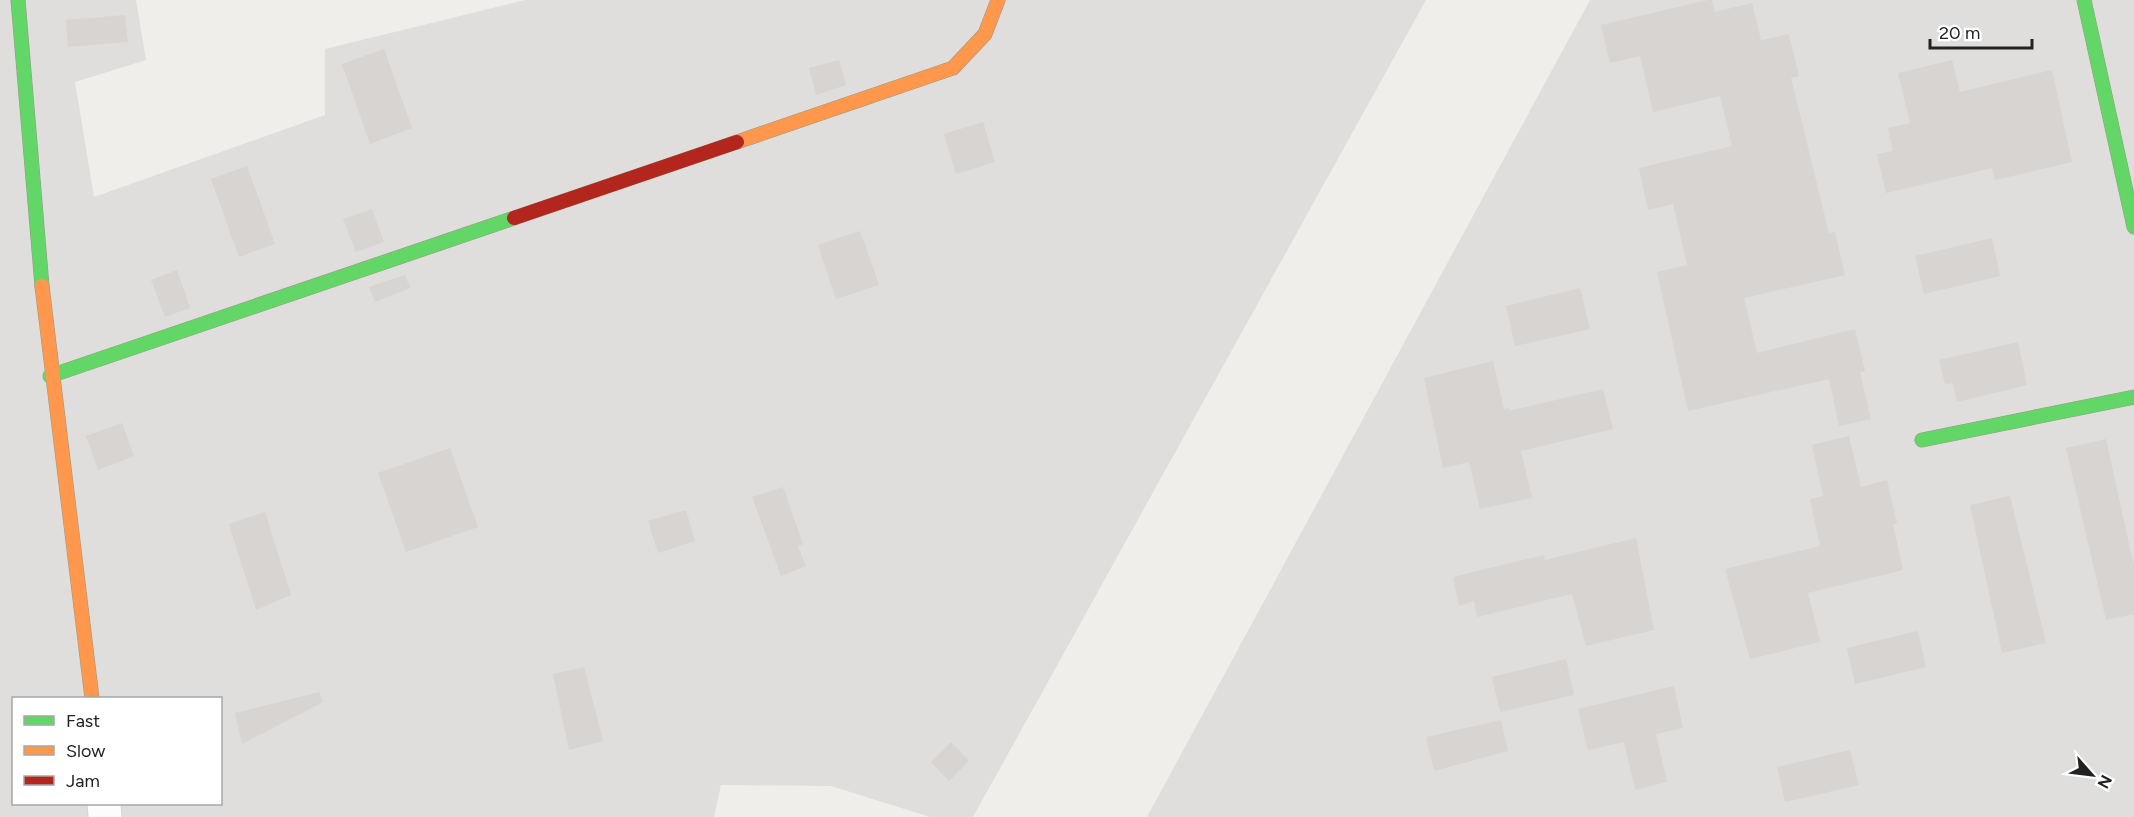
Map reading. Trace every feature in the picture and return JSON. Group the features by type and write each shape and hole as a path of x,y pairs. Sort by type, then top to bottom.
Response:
{"street":[{"path":"18,0 24,114 50,376 92,697"},
{"path":"50,376 953,68 986,34 998,0"},
{"path":"2084,0 2134,228"},
{"path":"1922,440 2134,397"}],"shaded area":[{"path":"0,0 136,0 146,60 75,82 94,197 325,115 325,49 525,0 1426,0 973,817 930,817 831,786 721,785 714,817 0,817"},
{"path":"1590,0 2134,0 2134,817 1147,817"}],"building":[{"path":"1712,0 1715,12 1752,3 1761,40 1789,34 1799,76 1791,78 1829,233 1835,232 1845,275 1744,298 1757,353 1855,329 1865,371 1860,372 1871,419 1839,426 1829,379 1688,411 1657,272 1687,265 1673,204 1648,210 1639,168 1732,146 1720,96 1653,112 1640,56 1610,63 1601,25"},
{"path":"125,15 128,42 68,47 66,20"},
{"path":"384,49 412,128 370,144 342,64"},
{"path":"839,60 846,85 816,95 809,68"},
{"path":"1952,60 1960,92 2052,70 2072,162 1995,180 1992,168 1886,193 1877,154 1893,151 1888,128 1910,123 1898,73"},
{"path":"983,122 995,162 956,174 944,134"},
{"path":"247,166 275,244 239,257 211,179"},
{"path":"372,209 384,242 356,252 343,219"},
{"path":"860,231 879,285 836,299 818,245"},
{"path":"1992,238 2000,276 1924,294 1915,256"},
{"path":"177,270 190,308 165,317 151,280"},
{"path":"405,275 410,288 375,302 369,287"},
{"path":"1580,288 1590,329 1515,346 1506,306"},
{"path":"2018,342 2027,385 1957,402 1953,383 1945,384 1939,360"},
{"path":"1493,361 1504,409 1509,408 1509,411 1603,389 1613,429 1521,451 1532,498 1480,509 1469,462 1443,468 1424,378"},
{"path":"122,423 134,456 98,470 86,436"},
{"path":"1849,436 1861,487 1887,480 1897,523 1893,524 1903,570 1808,593 1820,642 1750,659 1725,569 1820,546 1810,499 1823,496 1812,445"},
{"path":"2106,439 2134,567 2134,614 2106,620 2066,448"},
{"path":"450,448 478,527 406,552 378,473"},
{"path":"783,487 803,544 798,546 806,566 781,576 752,497"},
{"path":"2010,496 2046,643 2002,653 1970,505"},
{"path":"686,510 695,541 658,553 648,521"},
{"path":"265,512 291,595 256,610 229,524"},
{"path":"1636,538 1654,630 1586,646 1572,594 1477,617 1474,601 1459,606 1453,577 1544,555 1545,560"},
{"path":"1918,631 1926,667 1855,684 1847,648"},
{"path":"1566,659 1574,695 1500,712 1492,677"},
{"path":"584,667 603,741 569,750 553,674"},
{"path":"1674,686 1683,728 1656,734 1667,782 1635,790 1624,742 1588,750 1578,709"},
{"path":"319,692 323,702 242,744 235,713"},
{"path":"1501,720 1508,751 1434,771 1426,737"},
{"path":"951,742 969,761 949,781 931,762"},
{"path":"1850,750 1859,785 1785,802 1777,767"}],"traffic: fast":[{"path":"18,0 42,286"},
{"path":"2084,0 2134,227"},
{"path":"50,376 514,218"},
{"path":"1922,440 2134,397"}],"traffic: slow":[{"path":"737,142 953,68 985,34 998,0"},
{"path":"42,286 92,697"}],"traffic: jam":[{"path":"514,218 737,142"}]}
